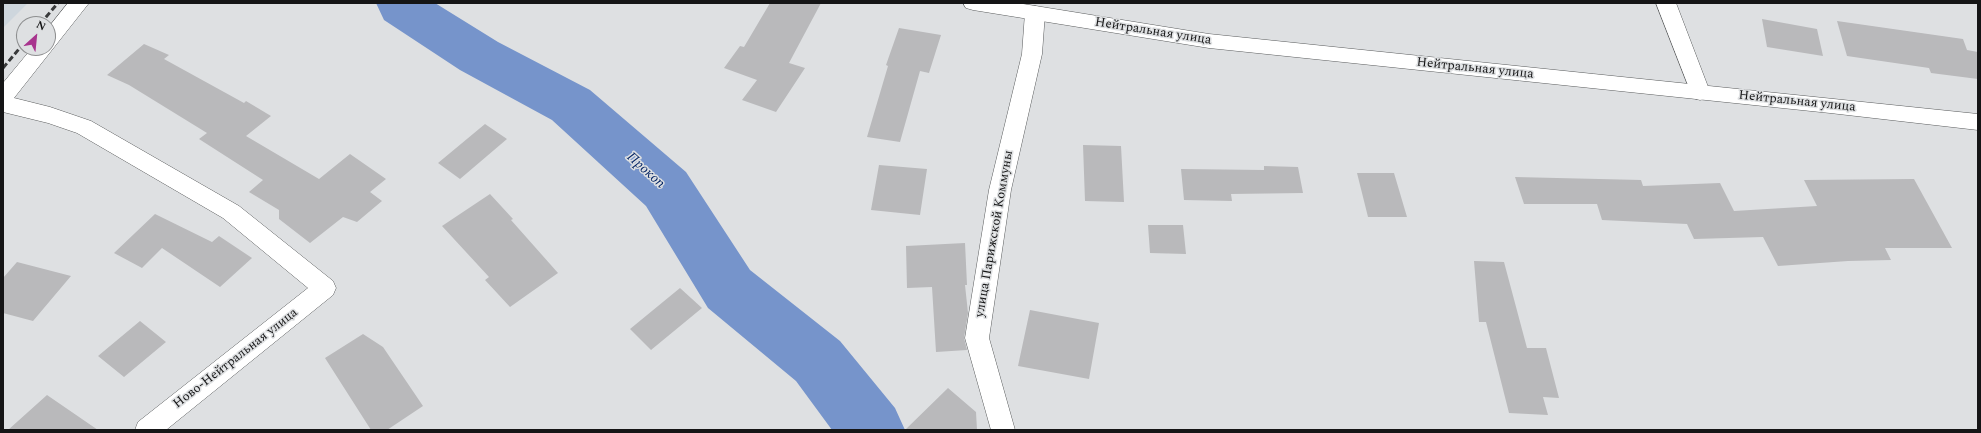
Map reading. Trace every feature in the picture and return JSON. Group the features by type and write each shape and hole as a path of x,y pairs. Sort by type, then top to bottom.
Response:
{"street":[{"path":"56,32 79,3"},
{"name":"Нейтральная улица","path":"973,3 1209,41 1978,122"},
{"path":"1666,3 1700,92"},
{"name":"улица Парижской Коммуны","path":"1003,430 992,397 977,338 1000,190 1032,54 1035,13"},
{"path":"3,97 37,56"},
{"name":"Ново-Нейтральная улица","path":"3,104 50,115 84,127 231,212 325,288 146,430"}],"shaded area":[{"path":"3,3 28,3 3,28"}],"building":[{"path":"770,3 821,3 789,63 805,68 776,112 742,100 757,80 724,68 740,46 744,47"},
{"path":"1762,19 1817,29 1823,56 1767,47"},
{"path":"1837,21 1963,39 1967,50 1978,52 1978,79 1931,73 1929,68 1847,56"},
{"path":"899,28 941,35 929,73 920,71 900,142 867,137 888,66 886,65"},
{"path":"144,44 169,55 164,59 244,103 246,101 271,116 246,136 319,179 350,154 386,179 370,192 382,201 357,222 343,217 310,243 279,219 279,210 249,192 263,180 199,139 207,133 129,85 107,75"},
{"path":"485,124 507,139 460,179 438,163"},
{"path":"1083,145 1121,146 1124,202 1085,201"},
{"path":"879,165 927,169 920,215 871,210"},
{"path":"1264,166 1298,167 1303,193 1231,194 1232,201 1184,200 1181,169 1264,170"},
{"path":"1357,173 1394,173 1407,217 1368,217"},
{"path":"1515,177 1641,180 1643,186 1720,183 1734,211 1817,206 1804,180 1914,179 1952,248 1885,248 1891,260 1848,261 1778,266 1763,237 1694,239 1687,224 1602,220 1597,204 1524,204"},
{"path":"490,194 558,273 510,307 485,280 489,277 442,226"},
{"path":"155,214 212,242 219,236 252,258 220,287 162,248 142,268 114,253"},
{"path":"1148,225 1183,225 1186,254 1150,253"},
{"path":"965,243 967,285 965,285 968,313 964,338 967,350 936,352 932,287 907,288 906,246"},
{"path":"1474,261 1504,262 1527,348 1546,348 1559,398 1543,397 1548,415 1509,413 1486,322 1479,322"},
{"path":"17,262 71,276 33,321 3,313 3,278"},
{"path":"680,288 702,308 651,350 630,329"},
{"path":"1030,310 1099,323 1089,379 1018,366"},
{"path":"140,321 166,342 124,377 98,356"},
{"path":"363,334 383,347 423,406 387,430 371,430 325,358"},
{"path":"948,388 976,412 977,430 905,430"},
{"path":"47,395 98,430 8,430"}],"waterway":[{"name":"Прокоп","path":"401,3 402,7 479,56 571,105 666,189 729,289 818,361 872,430"}],"railway":[{"path":"47,16 58,3"},
{"path":"3,68 16,53"}]}
